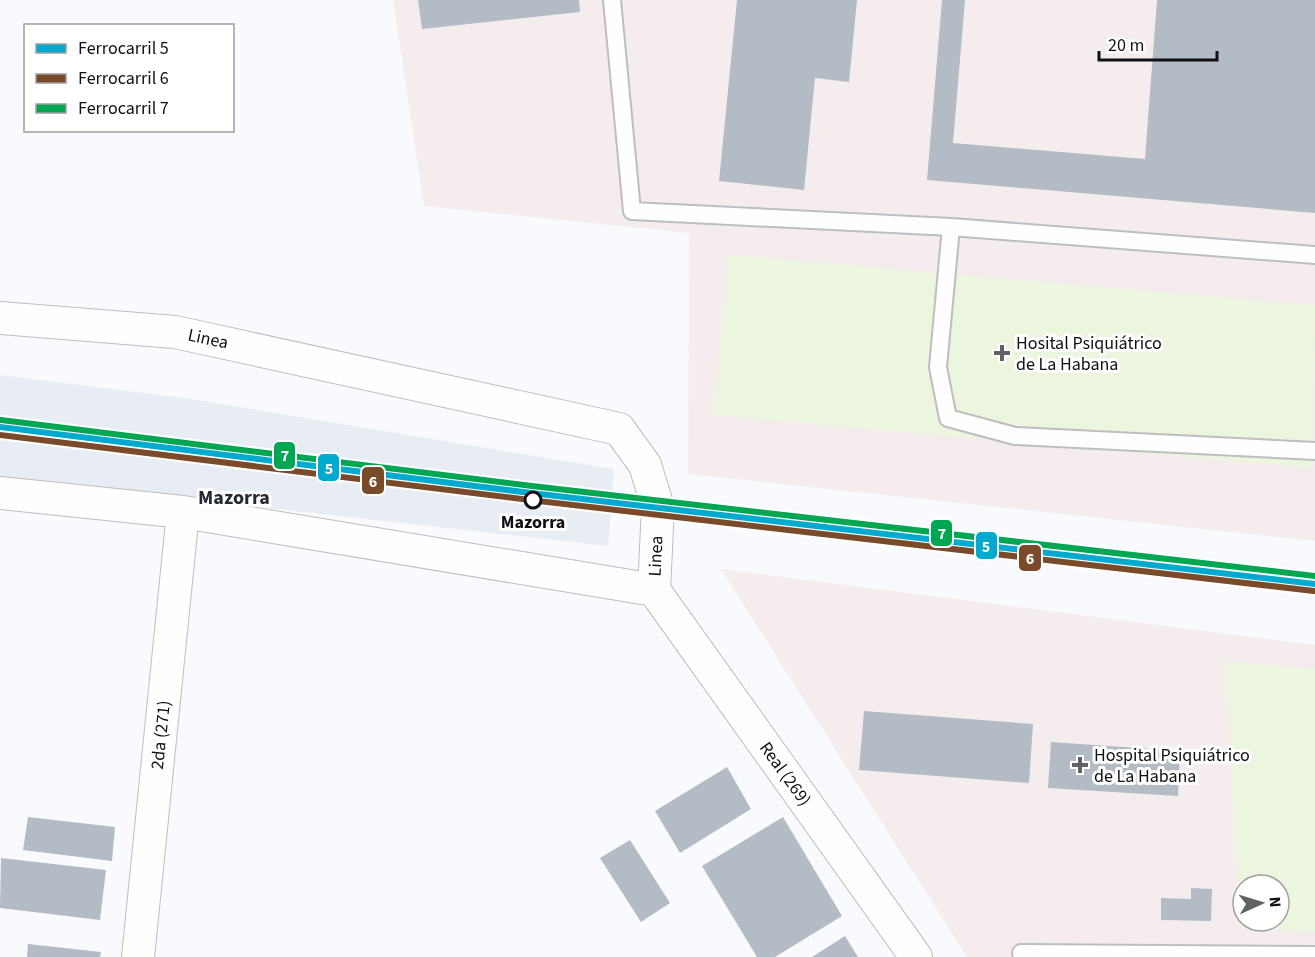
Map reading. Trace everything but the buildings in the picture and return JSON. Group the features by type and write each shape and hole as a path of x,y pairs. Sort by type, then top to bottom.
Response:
{"street":[{"name":"Linea","path":"0,318 175,332 619,429 645,465 658,507 654,590 183,512 0,493"},
{"name":"2da (271)","path":"138,957 183,512"},
{"name":"Real (269)","path":"654,590 916,957"}],"lane":[{"path":"612,0 632,211 951,227 1315,255"},
{"path":"951,227 938,367 948,418 1015,436 1315,451"},
{"path":"1021,953 1315,955"}],"shaded area":[{"name":"Hosital Psiquiátrico de La Habana","path":"393,0 1315,0 1315,541 688,474 689,233 424,206"},
{"path":"0,375 192,399 614,469 608,546 0,478"},
{"name":"Hospital Psiquiátrico de La Habana","path":"721,569 1315,645 1315,957 967,957"}],"green space":[{"path":"728,255 1315,306 1313,468 714,415"},
{"path":"1226,662 1315,669 1315,932 1291,930 1291,873 1236,873"}],"rail line":[{"name":"7","path":"1,420 532,486 1315,576"},
{"name":"5","path":"0,427 531,493 1315,584"},
{"name":"6","path":"0,435 530,500 1314,591"}],"place":[{"name":"Hosital Psiquiátrico de La Habana","path":"1002,353"},
{"name":"Mazorra","path":"533,500"},
{"name":"Hospital Psiquiátrico de La Habana","path":"1080,765"}],"district":[{"name":"Mazorra","path":"234,498"}]}
